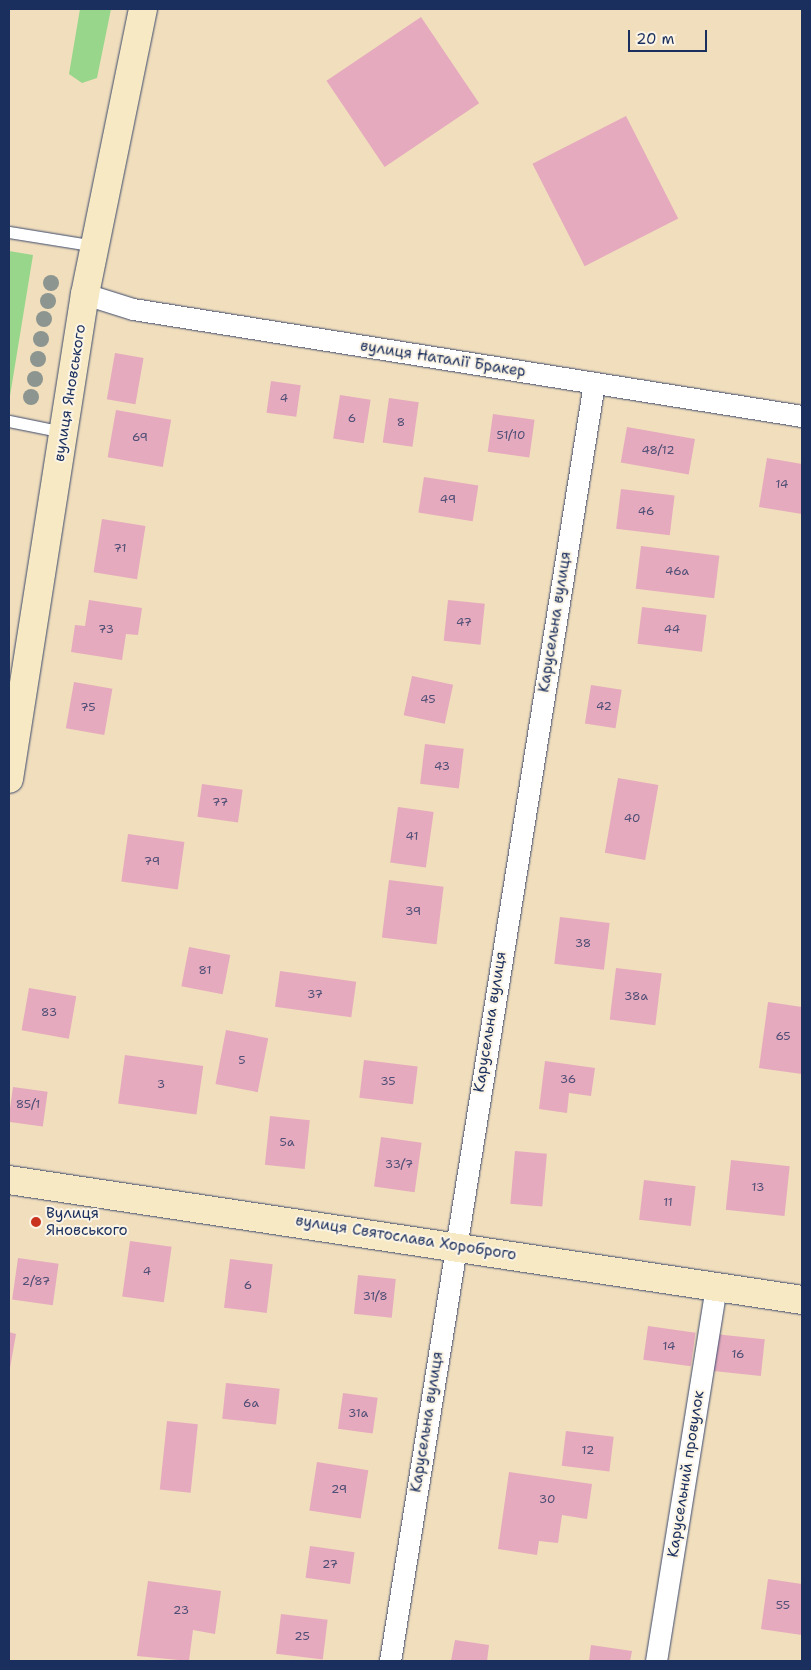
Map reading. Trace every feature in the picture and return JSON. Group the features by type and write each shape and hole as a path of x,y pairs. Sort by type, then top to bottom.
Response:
{"street":[{"name":"вулиця Яновського","path":"9,779 85,294 143,9"},
{"name":"вулиця Наталії Бракер","path":"85,294 133,309 802,416"},
{"name":"Карусельна вулиця","path":"390,1661 454,1245 594,383"},
{"name":"вулиця Святослава Хороброго","path":"9,1180 454,1245 802,1300"},
{"name":"Карусельний провулок","path":"656,1661 716,1286"}],"lane":[{"path":"9,232 95,246"},
{"path":"9,421 64,432"}],"green space":[{"path":"80,9 111,9 97,78 82,83 69,74"},
{"path":"9,251 33,255 9,402"}],"building":[{"path":"421,17 479,103 385,167 326,81"},
{"path":"626,116 678,218 585,266 532,164"},
{"path":"115,353 144,358 135,404 107,399"},
{"path":"271,381 301,385 296,417 267,413"},
{"path":"340,395 371,400 364,443 333,438"},
{"path":"389,398 419,402 412,447 383,443"},
{"path":"116,410 171,420 163,467 108,457"},
{"path":"493,414 535,420 529,457 488,452"},
{"path":"627,427 695,439 689,474 621,462"},
{"path":"767,458 802,464 802,514 759,507"},
{"path":"424,477 478,486 473,521 418,513"},
{"path":"621,489 675,496 670,535 616,529"},
{"path":"102,519 145,526 137,579 94,572"},
{"path":"641,546 719,556 714,598 636,589"},
{"path":"89,600 142,608 138,635 126,634 122,660 71,652 75,625 85,626"},
{"path":"448,600 485,604 481,645 444,641"},
{"path":"642,607 707,615 702,652 637,644"},
{"path":"412,676 453,685 445,724 404,715"},
{"path":"74,682 112,689 104,735 66,728"},
{"path":"591,685 622,690 616,728 585,724"},
{"path":"425,744 464,749 459,788 420,784"},
{"path":"618,778 658,785 645,860 605,853"},
{"path":"202,784 243,790 238,822 197,817"},
{"path":"398,807 434,812 426,867 390,862"},
{"path":"128,834 184,842 178,889 121,882"},
{"path":"389,880 444,887 437,944 382,938"},
{"path":"560,917 610,923 604,970 554,964"},
{"path":"189,947 230,955 223,994 181,986"},
{"path":"616,968 662,974 655,1025 610,1020"},
{"path":"280,971 356,982 351,1017 275,1007"},
{"path":"29,988 76,996 69,1039 22,1030"},
{"path":"768,1002 802,1007 802,1074 759,1068"},
{"path":"226,1030 268,1038 258,1092 216,1084"},
{"path":"125,1055 203,1066 196,1115 118,1104"},
{"path":"364,1060 418,1067 413,1104 359,1098"},
{"path":"545,1061 595,1068 591,1096 569,1093 567,1113 539,1109"},
{"path":"13,1087 48,1092 43,1127 9,1122"},
{"path":"270,1116 310,1120 305,1169 265,1165"},
{"path":"381,1137 422,1143 415,1192 374,1187"},
{"path":"515,1151 547,1154 542,1207 510,1204"},
{"path":"731,1160 790,1166 784,1216 726,1210"},
{"path":"644,1180 696,1186 691,1226 639,1220"},
{"path":"130,1241 172,1247 164,1302 122,1296"},
{"path":"18,1258 59,1264 53,1305 12,1300"},
{"path":"230,1259 273,1264 267,1313 224,1308"},
{"path":"358,1275 396,1279 392,1318 354,1314"},
{"path":"648,1326 696,1333 691,1366 643,1360"},
{"path":"9,1332 16,1334 10,1368 9,1368"},
{"path":"715,1334 765,1339 761,1376 711,1371"},
{"path":"226,1383 280,1389 276,1424 222,1419"},
{"path":"343,1393 378,1398 373,1434 338,1429"},
{"path":"167,1421 198,1424 191,1493 160,1490"},
{"path":"566,1431 614,1437 609,1472 562,1466"},
{"path":"317,1462 368,1470 361,1519 309,1510"},
{"path":"509,1472 592,1484 587,1519 562,1515 558,1543 539,1541 537,1555 498,1549"},
{"path":"310,1546 355,1552 350,1584 306,1578"},
{"path":"768,1579 802,1584 802,1635 761,1629"},
{"path":"148,1581 221,1591 215,1634 193,1630 189,1661 137,1656"},
{"path":"281,1614 328,1620 323,1659 276,1654"},
{"path":"455,1640 489,1645 487,1661 451,1661"},
{"path":"591,1645 632,1651 630,1661 589,1661"}],"place":[{"name":"Вулиця Яновського","path":"36,1222"}]}
